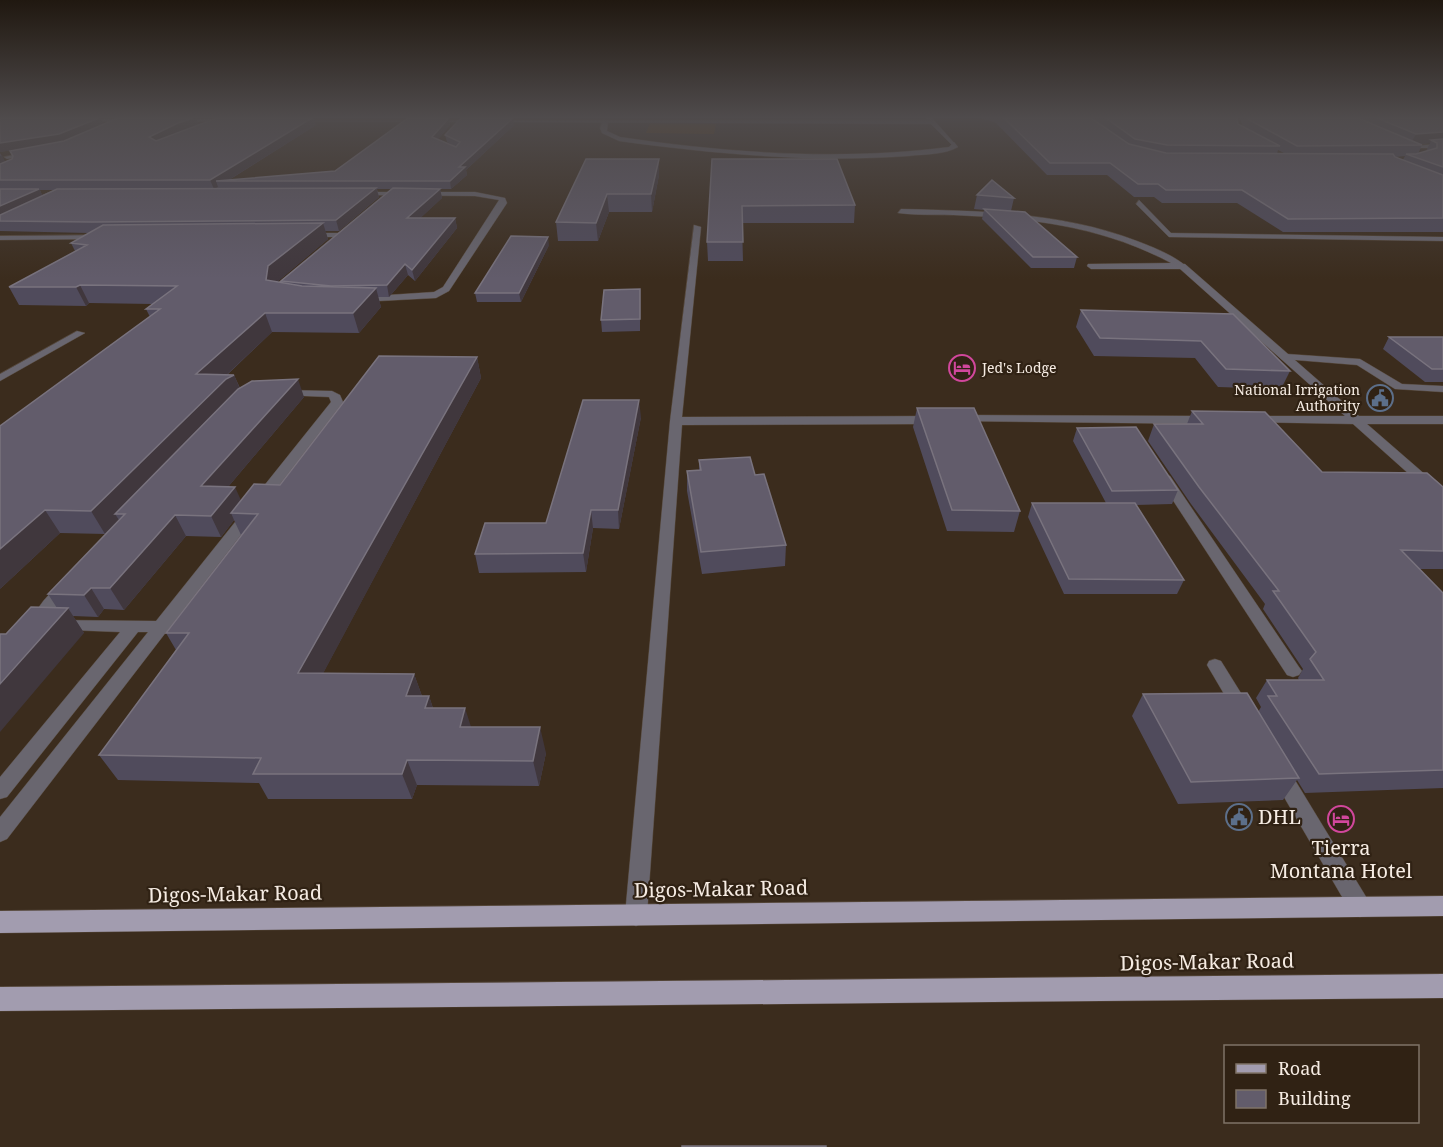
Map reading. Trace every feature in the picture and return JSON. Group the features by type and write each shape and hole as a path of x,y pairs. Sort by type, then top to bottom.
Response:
{"main road":[{"name":"Digos-Makar Road","path":"0,922 1443,906"},
{"name":"Digos-Makar Road","path":"0,999 1443,986"}],"street":[{"path":"345,193 494,195 503,199 504,203 446,289 436,295 404,299 347,300"},
{"path":"384,200 392,193"},
{"path":"1139,202 1173,241 1173,247 1167,257"},
{"path":"901,211 973,213 1069,224 1113,234 1167,257 1182,267 1287,357 1443,497"},
{"path":"334,242 351,228"},
{"path":"636,915 676,421 697,228"},
{"path":"295,236 342,235"},
{"path":"1169,235 1443,239"},
{"path":"0,238 106,237"},
{"path":"1091,267 1182,267"},
{"path":"0,378 80,333"},
{"path":"1287,357 1360,362 1399,387 1443,389"},
{"path":"0,833 337,402 336,397 332,394 269,393"},
{"path":"676,421 1130,425 1218,420"},
{"path":"1241,420 1443,420"},
{"path":"1158,468 1293,671"},
{"path":"75,577 43,612 40,620 47,625 162,627"},
{"path":"0,791 133,627"},
{"path":"1215,665 1251,725"},
{"path":"1269,756 1360,907"}],"building":[{"path":"0,172 224,172 210,180 0,180"},
{"path":"329,172 460,172 450,181 216,181"},
{"path":"580,172 656,172 651,194 607,194 596,223 556,222"},
{"path":"711,172 842,172 855,205 742,206 743,242 707,242"},
{"path":"1121,172 1434,172 1443,175 1443,218 1288,219 1242,190 1166,190 1158,184 1138,184"},
{"path":"992,180 1014,198 977,195"},
{"path":"376,188 336,220 0,221 0,215 57,189"},
{"path":"393,188 440,189 407,218 455,218 412,270 405,264 387,285 331,286 281,281"},
{"path":"0,189 39,189 0,206"},
{"path":"984,209 1025,212 1077,257 1033,257"},
{"path":"323,223 268,266 266,280 302,286 376,288 353,313 265,313 196,374 234,375 226,379 91,511 45,510 0,549 0,426 160,309 146,309 177,286 9,287 87,245 71,243 103,225"},
{"path":"511,236 548,237 519,293 475,293"},
{"path":"640,289 640,319 601,320 604,290"},
{"path":"1081,310 1233,314 1290,371 1226,369 1201,341 1100,338"},
{"path":"1389,337 1443,337 1443,369 1432,369"},
{"path":"379,356 477,357 298,673 414,674 406,696 429,696 425,708 465,708 460,727 540,727 533,761 407,760 402,774 253,774 261,758 99,755 189,633 166,633 258,514 231,513 254,484 280,485"},
{"path":"298,379 201,486 235,487 211,516 175,515 110,588 91,588 84,595 48,594 125,514 115,514 238,389 252,381"},
{"path":"583,400 639,400 618,510 591,510 583,553 475,554 485,523 546,523"},
{"path":"917,408 974,408 1020,511 952,510"},
{"path":"1192,411 1265,412 1322,472 1427,473 1443,487 1443,551 1401,550 1443,593 1443,770 1319,774 1268,696 1277,696 1267,680 1324,680 1310,659 1316,652 1273,591 1279,591 1154,424 1203,424"},
{"path":"1136,427 1178,490 1112,491 1077,428"},
{"path":"750,457 755,475 764,474 786,545 701,552 687,471 701,470 699,460"},
{"path":"1032,503 1135,503 1184,580 1069,579"},
{"path":"31,607 68,608 0,684 0,634 6,634"},
{"path":"1247,693 1299,778 1191,782 1143,694"},
{"path":"826,1146 826,1147 682,1147"}],"place":[{"name":"Jed's Lodge","path":"962,368"},
{"name":"National Irrigation Authority","path":"1380,398"},
{"name":"DHL","path":"1239,817"},
{"name":"Tierra Montana Hotel","path":"1341,819"}]}
